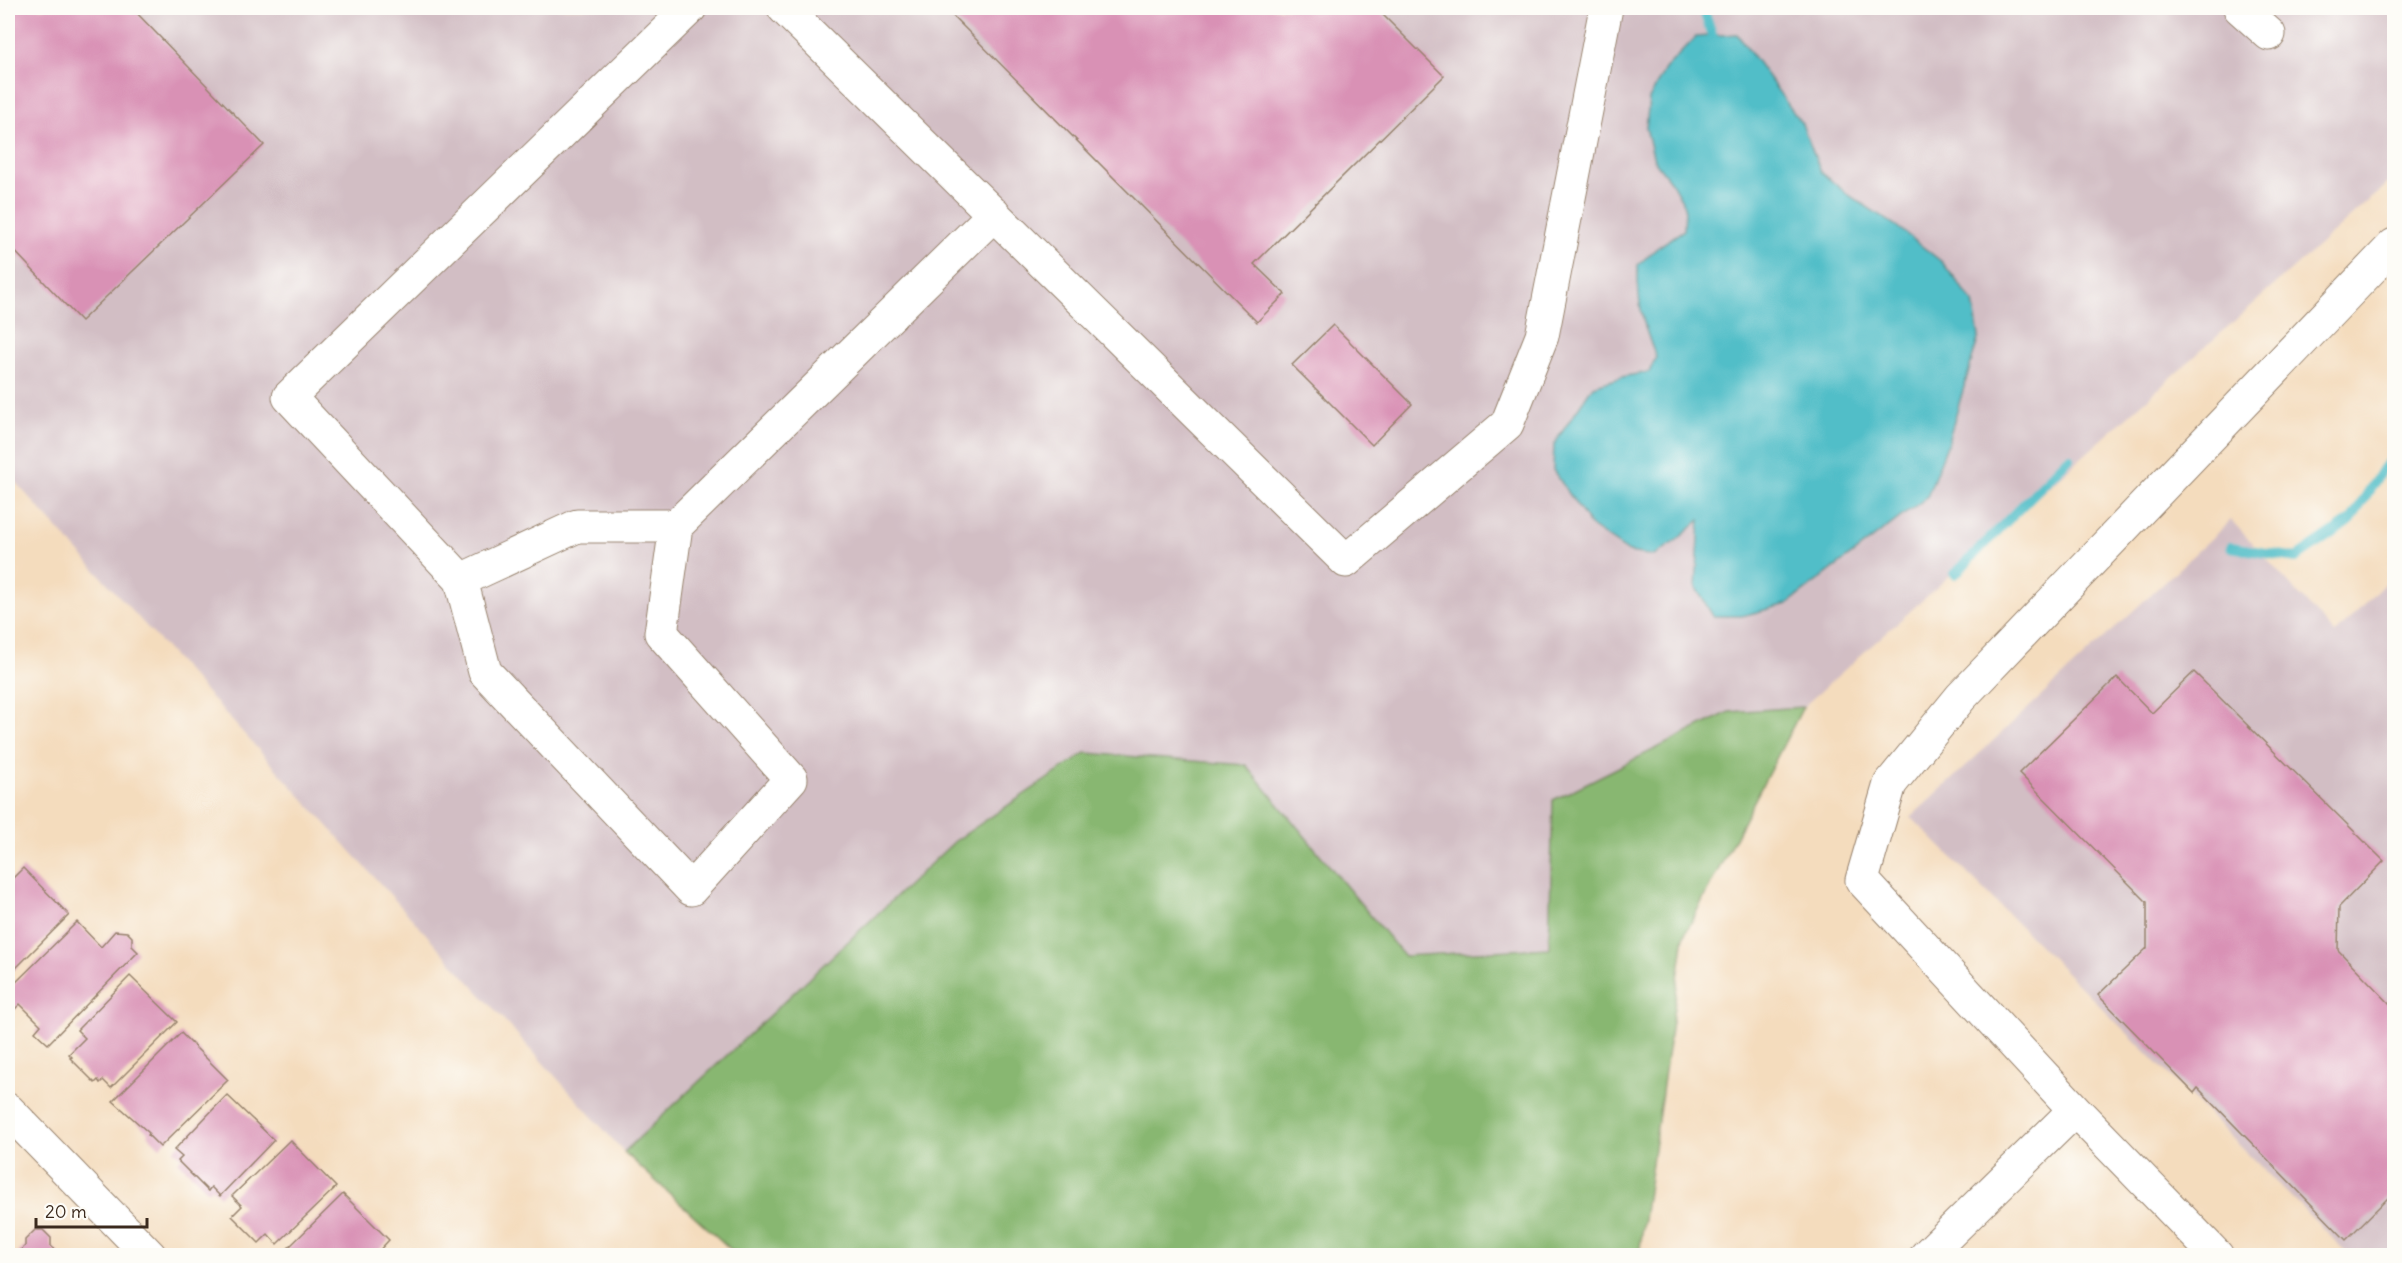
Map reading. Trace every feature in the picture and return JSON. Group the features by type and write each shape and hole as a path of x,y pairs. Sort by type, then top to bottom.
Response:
{"street":[{"path":"690,8 289,396 461,580 485,672 691,889 791,779 661,633 676,526 994,214"},
{"path":"784,8 1346,561 1507,424 1542,336 1606,8"},
{"path":"2240,8 2269,34"},
{"path":"2217,1256 2075,1110 1862,880 1890,784 1961,697 2394,245"},
{"path":"461,580 576,526 676,526"},
{"path":"1926,1256 2075,1110"},
{"path":"13,1125 150,1256"}],"shaded area":[{"path":"8,8 2394,8 2394,178 1803,707 1729,712 1553,800 1549,948 1404,956 1246,765 955,841 624,1152 8,474"},
{"path":"2231,520 2335,634 2394,574 2394,1255 2349,1255 1911,817"}],"green space":[{"path":"1803,707 1684,936 1639,1255 737,1255 624,1152 955,841 1086,753 1246,765 1404,956 1549,948 1553,800 1729,712"}],"water":[{"path":"1737,34 1802,124 1821,172 1847,194 1895,225 1942,262 1973,302 1979,336 1946,448 1927,497 1787,604 1742,616 1713,616 1696,588 1700,520 1654,556 1629,552 1591,526 1553,470 1554,444 1593,386 1649,372 1656,357 1641,312 1638,265 1658,247 1684,230 1685,206 1672,183 1654,160 1646,128 1649,99 1665,69 1696,37"}],"building":[{"path":"8,8 132,8 264,145 81,321 8,244"},
{"path":"945,8 1376,8 1444,76 1254,264 1285,294 1257,322"},
{"path":"1333,325 1412,404 1372,445 1292,365"},
{"path":"2194,672 2384,861 2339,907 2338,950 2394,1008 2394,1192 2346,1240 2198,1088 2194,1093 2098,995 2147,948 2147,902 2019,773 2117,677 2152,713"},
{"path":"23,868 69,915 8,976 8,883"},
{"path":"77,922 101,947 115,931 127,932 132,937 132,946 138,952 48,1044 35,1032 41,1025 20,1004 14,1010 8,1004 8,990"},
{"path":"130,976 177,1022 111,1088 103,1080 95,1083 70,1058 72,1057 69,1054 85,1038 77,1030"},
{"path":"181,1033 228,1080 160,1147 148,1135 149,1133 113,1101"},
{"path":"227,1095 274,1140 220,1196 211,1187 208,1191 178,1161 182,1157 174,1150"},
{"path":"290,1140 336,1187 277,1244 268,1234 259,1243 232,1216 242,1206 232,1196"},
{"path":"343,1194 389,1240 374,1256 289,1256 285,1251"},
{"path":"35,1230 43,1230 51,1238 51,1246 61,1256 15,1256 25,1246 25,1240"}],"waterway":[{"path":"1703,8 1717,50"},
{"path":"2231,547 2296,558 2351,520 2383,468 2394,457"},
{"path":"1955,574 2069,458"}]}
